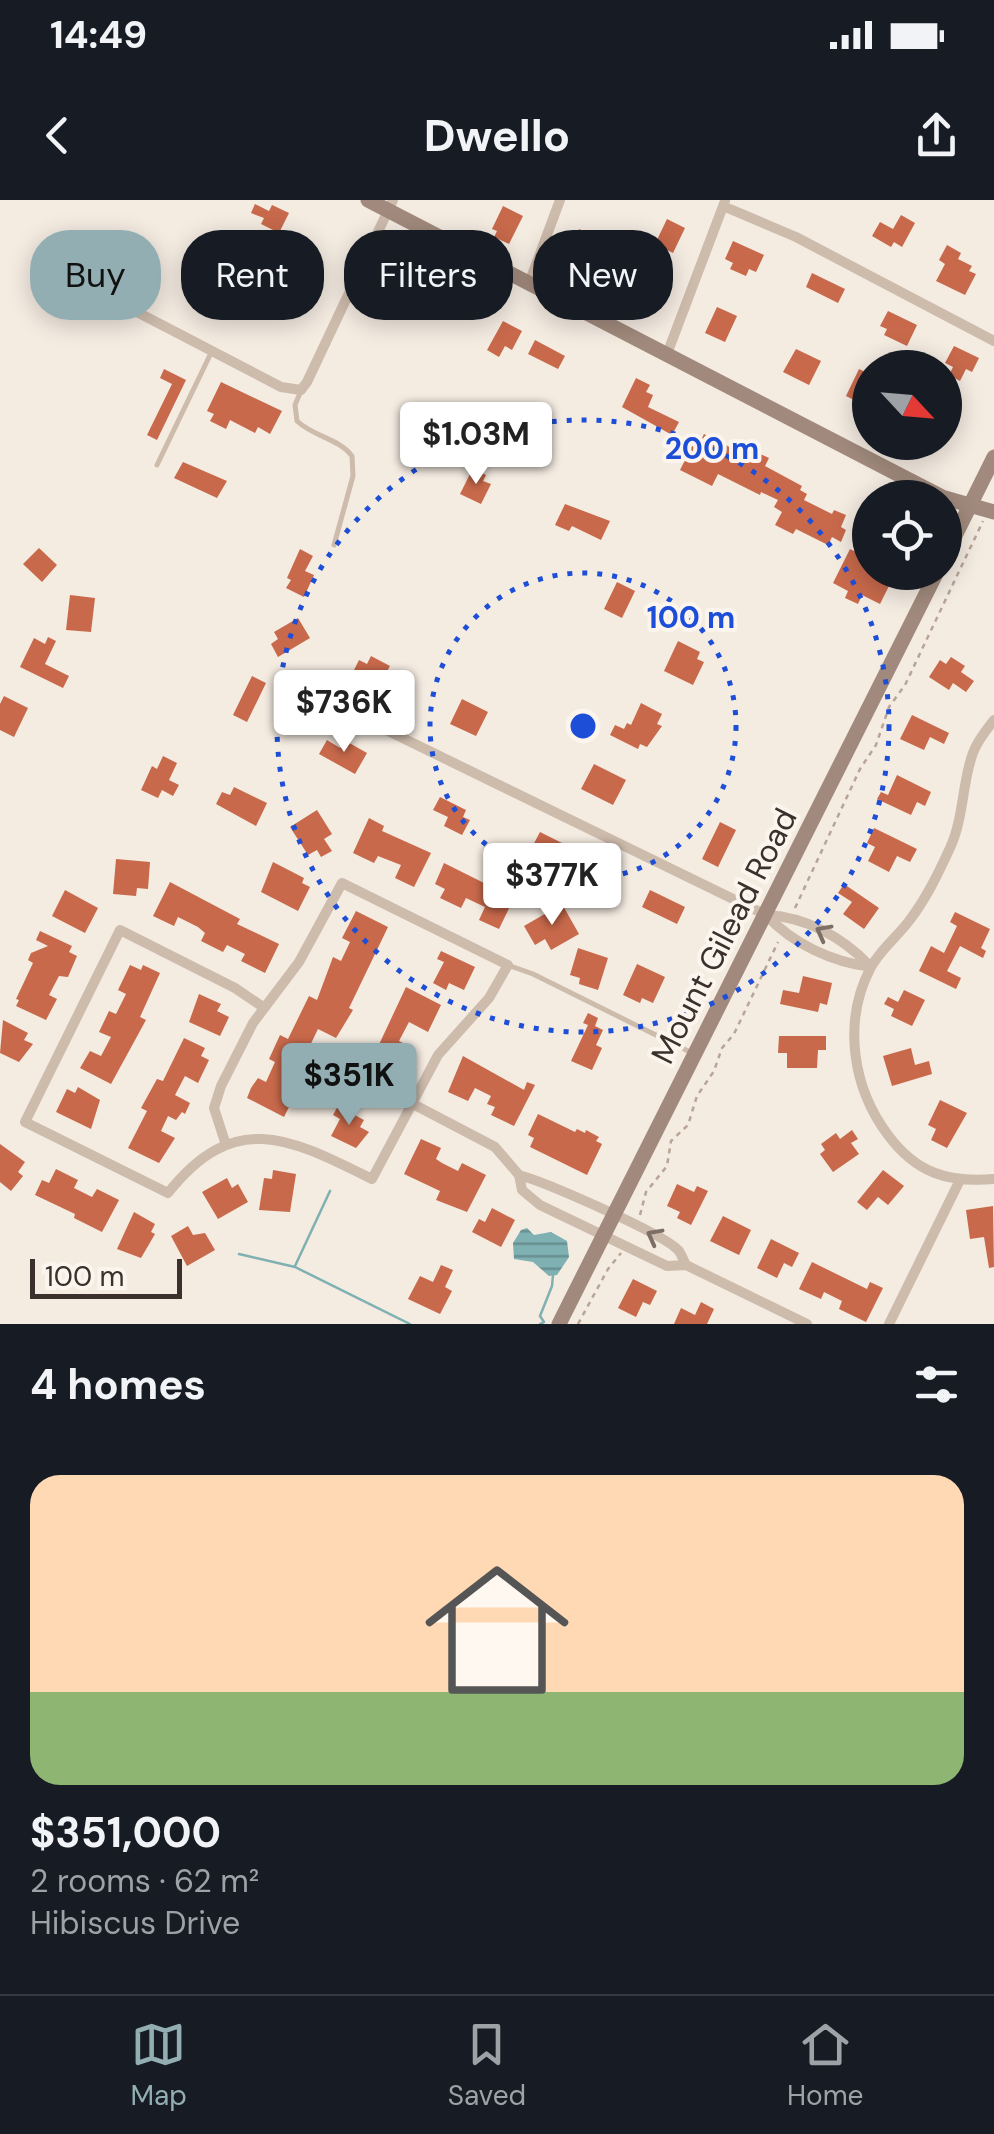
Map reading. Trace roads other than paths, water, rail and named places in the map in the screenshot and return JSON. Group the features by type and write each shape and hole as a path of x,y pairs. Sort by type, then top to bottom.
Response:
{"street":[{"path":"368,200 391,206 529,283 910,480"},
{"path":"529,283 560,200"},
{"path":"666,354 724,203 994,340"},
{"path":"152,320 281,388 301,390 391,206"},
{"path":"962,521 994,457"},
{"path":"962,503 994,512"},
{"name":"Mount Gilead Road","path":"559,1324 927,590"},
{"path":"304,690 766,915 783,933 813,948 844,963 871,967"},
{"path":"994,720 971,759 953,843 930,891 871,967 857,1007 854,1050 872,1109 895,1144 936,1174 960,1182 994,1179"},
{"path":"226,1146 215,1116 215,1101 263,1007 299,962 342,883 508,965 489,998 444,1046 372,1179 294,1142 254,1140 226,1146 192,1164 168,1193 25,1122 120,930 235,988 263,1007"},
{"path":"766,915 793,916 851,946 871,967"},
{"path":"413,1104 486,1140 519,1175 614,1215 678,1249 686,1265"},
{"path":"519,1175 522,1190 547,1209 667,1266 686,1265 807,1324"},
{"path":"889,1324 960,1182"},
{"path":"547,1209 556,1189"}],"lane":[{"path":"158,464 211,352"},
{"path":"301,390 295,405 297,421 347,449 352,456 353,476 334,544"},
{"path":"508,965 695,1054"}],"water":[{"path":"527,1228 534,1235 551,1232 567,1241 569,1257 557,1275 549,1276 533,1262 514,1259 513,1243 521,1230"}],"waterway":[{"path":"295,1266 330,1191"},
{"path":"239,1254 295,1267 410,1324"},
{"path":"540,1324 544,1322 540,1316 553,1275"}]}
